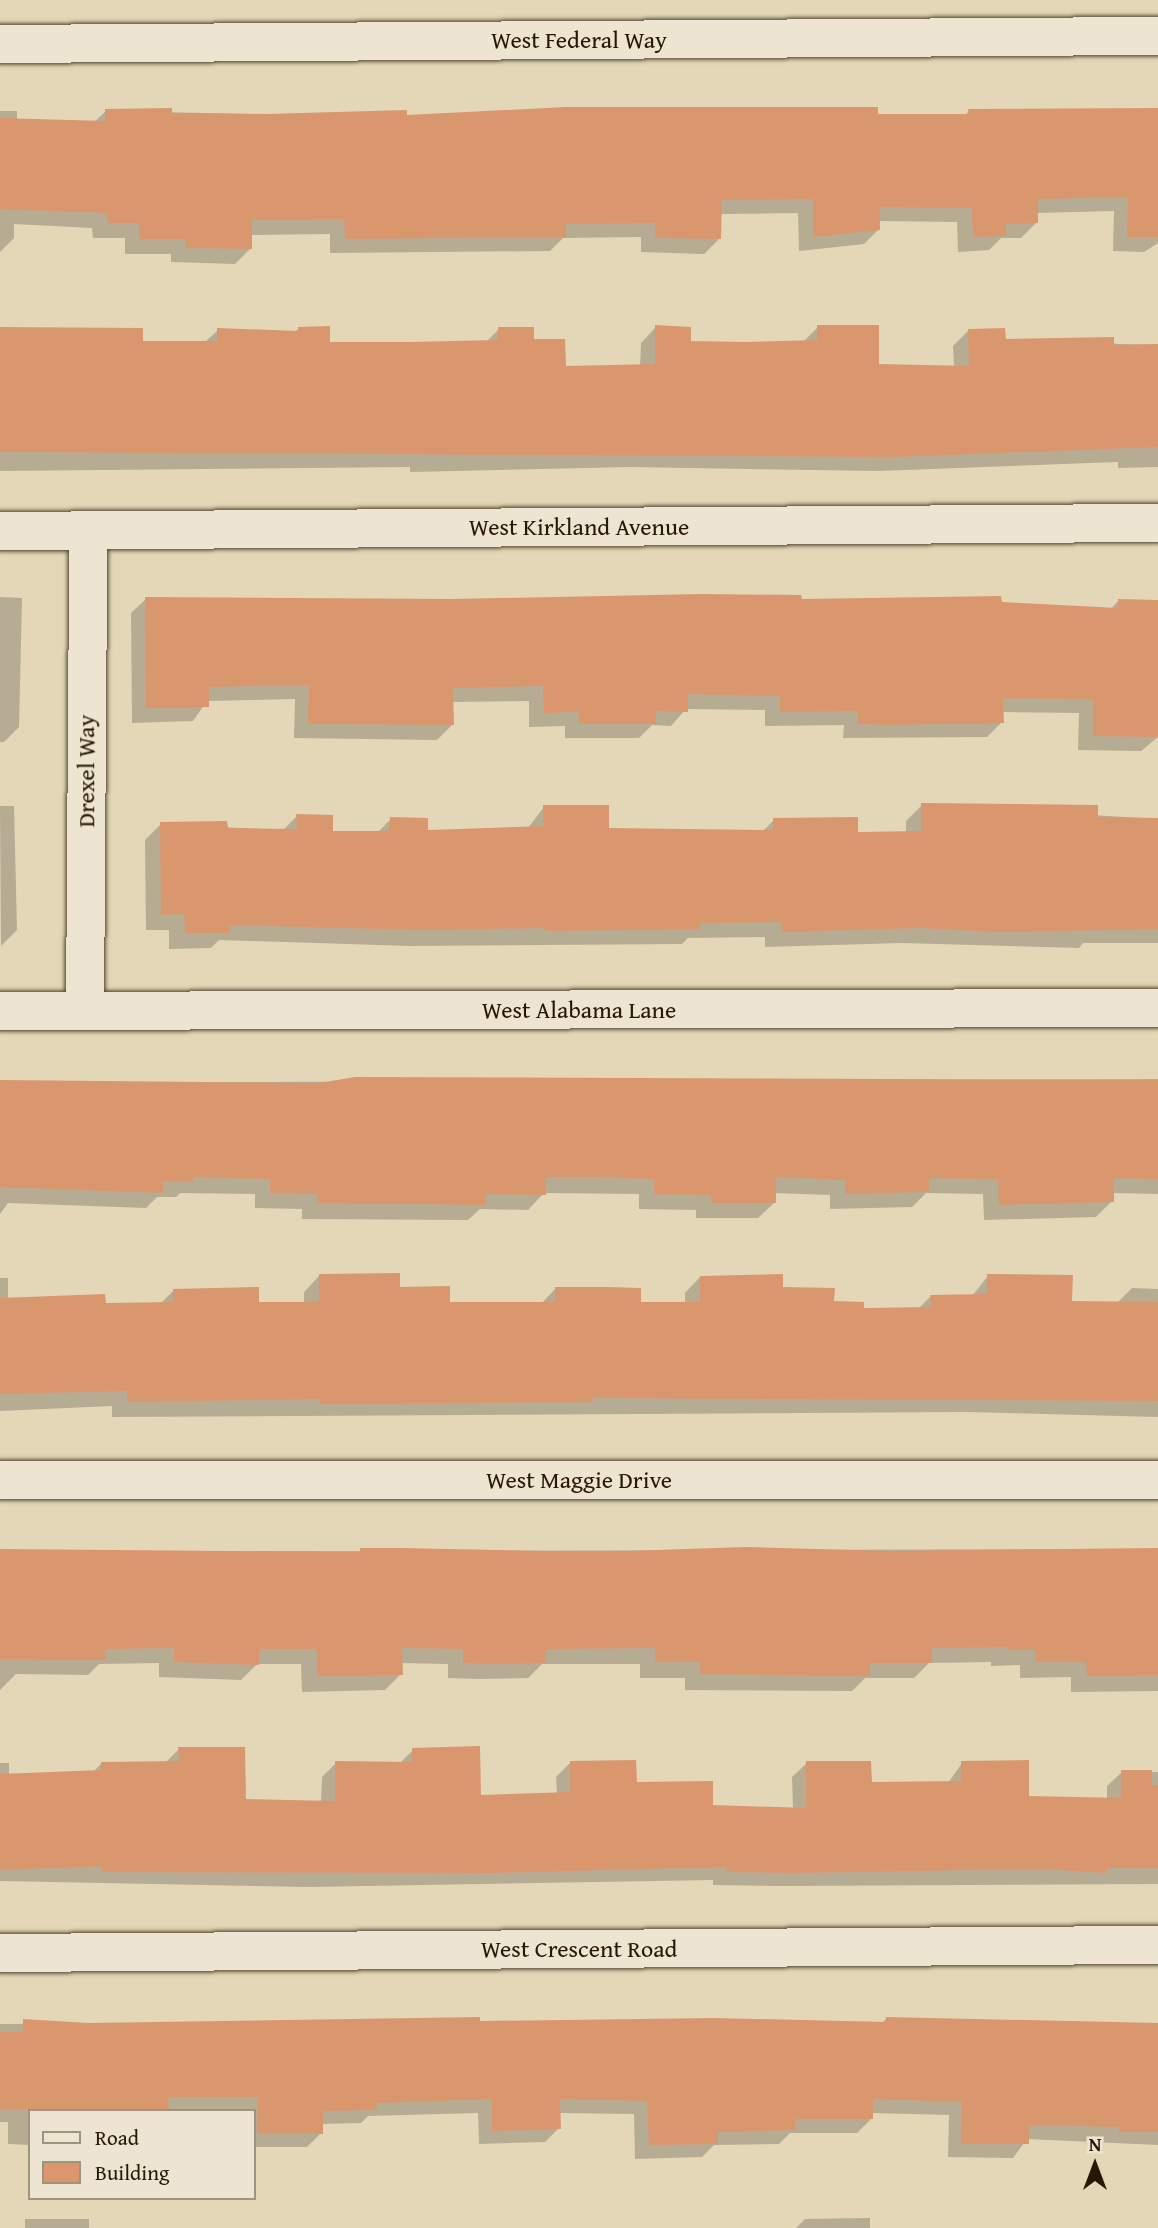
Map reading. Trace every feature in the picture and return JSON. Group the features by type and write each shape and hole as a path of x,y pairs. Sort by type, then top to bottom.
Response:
{"street":[{"name":"West Federal Way","path":"0,44 1158,36"},
{"name":"West Kirkland Avenue","path":"0,531 1158,523"},
{"name":"Drexel Way","path":"85,1011 88,530"},
{"name":"West Alabama Lane","path":"0,1011 1158,1008"},
{"name":"West Maggie Drive","path":"0,1480 1158,1480"},
{"name":"West Crescent Road","path":"0,1953 1158,1945"}],"building":[{"path":"565,107 878,107 878,114 969,114 968,109 1158,108 1158,237 1127,237 1128,197 1038,199 1038,223 1006,224 1006,236 973,237 972,208 880,207 880,230 813,237 813,199 722,200 721,239 655,238 655,223 566,224 566,237 345,239 344,219 252,220 252,249 185,248 186,239 139,239 139,223 107,223 107,213 0,209 0,118 105,121 105,109 172,108 172,113 266,114 407,110 407,115"},
{"path":"655,325 691,327 691,341 746,342 817,340 817,325 879,325 879,364 969,366 968,329 1005,328 1006,339 1114,337 1114,345 1158,344 1158,447 895,457 0,452 0,327 143,328 143,341 217,341 217,328 298,331 298,327 330,326 330,342 409,342 498,340 498,327 534,327 534,339 565,339 566,366 655,364"},
{"path":"702,594 801,595 802,599 1001,596 1002,602 1118,608 1118,599 1158,600 1158,737 1093,736 1093,699 1003,698 1004,723 891,725 858,724 858,711 780,712 780,696 688,694 688,712 656,711 656,724 579,724 579,712 544,713 543,686 453,688 454,725 308,724 309,685 209,687 209,707 146,708 145,597 452,599"},
{"path":"921,803 1098,805 1098,817 1158,818 1158,929 1001,932 919,928 781,932 781,922 700,923 700,929 545,931 545,928 427,930 229,925 229,933 185,933 184,914 161,915 160,822 227,821 228,828 297,829 296,814 333,815 333,831 389,831 390,817 428,818 428,830 543,826 543,805 609,805 609,828 773,830 773,818 858,817 858,832 921,831"},
{"path":"355,1077 1158,1080 1158,1179 1114,1178 1114,1202 999,1205 998,1179 929,1178 929,1192 845,1194 845,1180 776,1177 776,1203 711,1203 711,1195 654,1194 654,1179 603,1177 546,1177 546,1195 486,1194 485,1205 317,1203 317,1194 270,1193 270,1179 193,1177 193,1182 163,1181 163,1193 0,1187 0,1080 319,1083"},
{"path":"400,1273 400,1287 450,1286 450,1302 555,1302 555,1287 607,1287 641,1288 641,1302 700,1302 700,1276 783,1274 783,1287 835,1288 834,1301 864,1302 864,1308 931,1307 930,1295 987,1294 987,1274 1073,1275 1072,1301 1158,1302 1158,1401 593,1398 593,1402 320,1404 320,1399 127,1402 127,1391 0,1394 0,1298 105,1294 106,1303 173,1302 173,1289 259,1287 259,1302 319,1302 319,1274"},
{"path":"745,1547 890,1551 1158,1548 1158,1675 1087,1676 1086,1662 1036,1662 1035,1650 1007,1650 1007,1647 932,1648 932,1663 870,1663 870,1676 700,1674 700,1662 655,1662 655,1648 546,1649 546,1663 497,1664 463,1663 463,1649 402,1648 403,1675 317,1676 317,1649 259,1649 259,1665 174,1662 174,1648 106,1649 106,1660 0,1659 0,1549 360,1552 360,1548 401,1548 598,1552"},
{"path":"480,1746 481,1795 570,1792 570,1761 636,1760 637,1782 713,1781 713,1805 806,1808 806,1761 871,1761 872,1782 961,1781 961,1761 1029,1760 1029,1796 1121,1798 1121,1770 1152,1770 1152,1785 1158,1785 1158,1868 1107,1868 1107,1873 1041,1869 726,1872 727,1867 493,1873 102,1872 102,1866 0,1870 0,1774 101,1770 101,1762 179,1761 178,1747 245,1747 246,1799 335,1801 335,1761 412,1762 412,1748"},
{"path":"480,2017 480,2021 714,2018 886,2022 886,2017 1158,2023 1158,2132 1119,2132 1119,2127 1029,2125 1029,2144 961,2144 962,2102 873,2099 873,2119 795,2119 795,2130 718,2132 718,2144 649,2145 647,2101 560,2099 561,2129 492,2131 492,2099 376,2103 377,2110 323,2111 323,2134 257,2133 258,2097 168,2097 169,2109 0,2109 0,2032 23,2032 23,2019 88,2023"}]}
